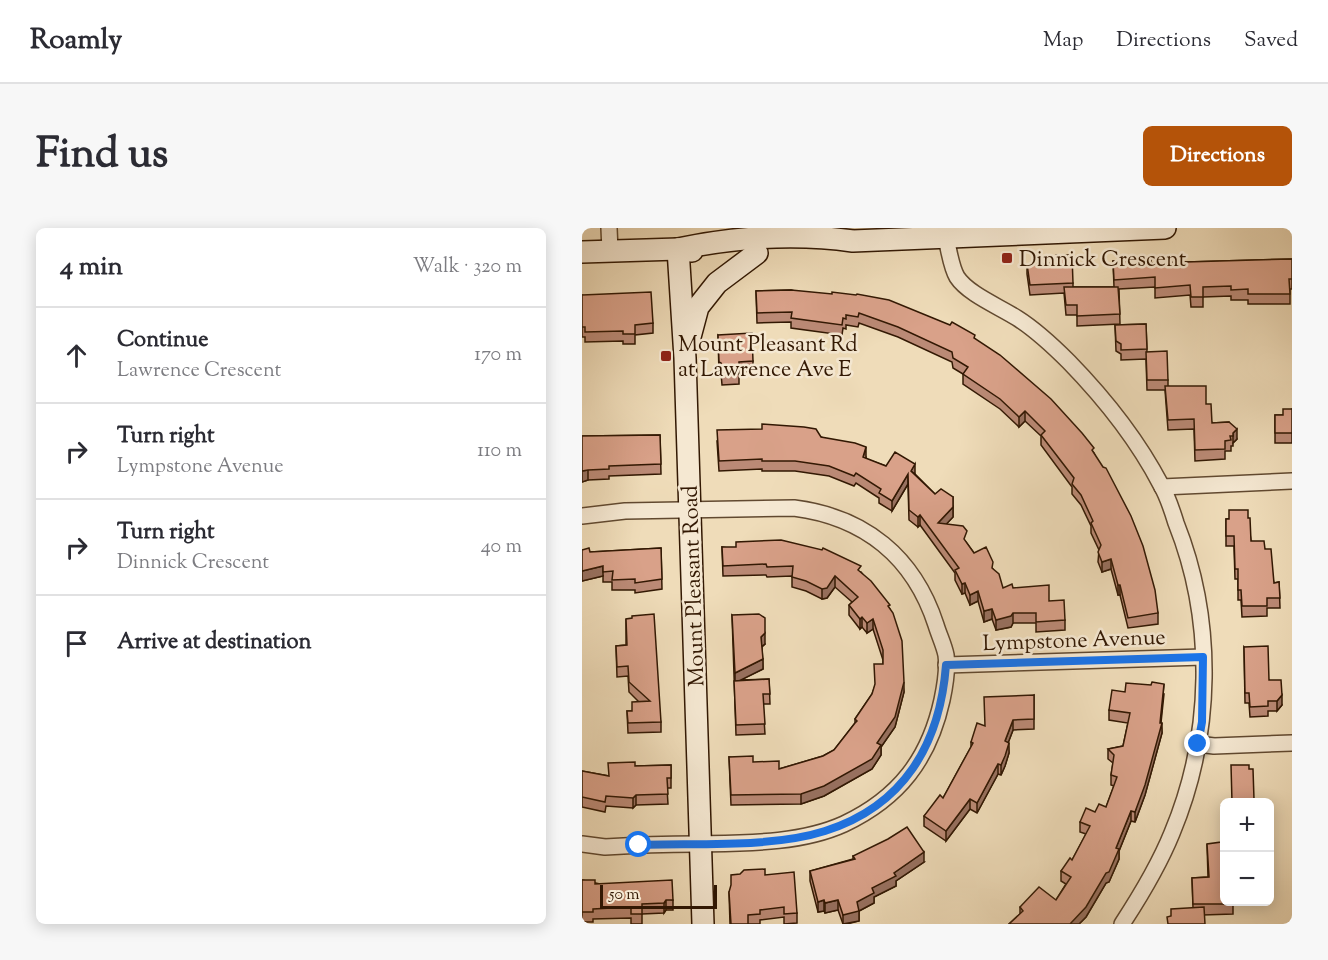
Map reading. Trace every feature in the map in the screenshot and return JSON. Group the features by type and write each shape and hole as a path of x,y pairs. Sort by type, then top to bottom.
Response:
{"main road":[{"path":"678,249 715,241 784,233 823,237 853,235 946,238 1089,229 1165,228"},
{"path":"582,252 678,249 714,254 821,249 853,235"},
{"name":"Mount Pleasant Road","path":"678,249 685,358 703,924"},
{"path":"685,358 698,306 717,283 757,253"}],"street":[{"path":"609,228 610,251"},
{"path":"946,238 956,276 965,286 1018,319 1068,361 1099,393 1123,425 1162,487 1182,538 1198,597 1203,657 1202,722 1198,744 1186,794 1173,831 1144,888 1122,924"},
{"path":"1162,487 1292,481"},
{"path":"582,516 625,511 794,508 825,513 857,527 899,557 913,575 932,611 946,655 945,686 938,715 918,764 878,804 844,824 824,831 785,839 605,847 582,844"},
{"name":"Lympstone Avenue","path":"946,665 1203,657"},
{"path":"1198,744 1214,746 1292,743"}],"building":[{"path":"1056,255 1072,255 1073,283 1030,285 1027,264 1057,263"},
{"path":"1292,259 1292,279 1289,279 1290,294 1248,294 1248,289 1231,290 1231,286 1203,287 1203,297 1191,297 1190,285 1155,288 1155,277 1114,280 1113,261 1151,260 1151,263"},
{"path":"1064,287 1118,287 1120,314 1077,316 1077,305 1066,305"},
{"path":"791,290 857,294 889,300 950,325 952,322 975,335 974,338 1000,355 1051,399 1094,448 1092,450 1106,468 1131,516 1143,546 1155,590 1158,613 1128,618 1111,559 1102,562 1098,552 1101,545 1091,523 1093,521 1081,495 1072,484 1074,478 1041,435 1045,431 1025,411 1019,417 1000,399 963,374 968,367 953,358 952,352 898,327 859,313 858,317 846,315 842,325 791,318 792,312 757,313 756,291"},
{"path":"651,292 653,323 635,325 635,334 623,334 623,331 585,332 585,327 582,327 582,295"},
{"path":"1146,324 1147,349 1121,350 1121,344 1116,341 1115,325"},
{"path":"752,333 753,361 739,362 739,374 722,375 718,335"},
{"path":"1167,351 1168,380 1147,380 1146,352"},
{"path":"1165,386 1206,386 1206,404 1211,404 1212,423 1229,422 1237,429 1233,436 1230,436 1231,440 1225,441 1225,449 1195,450 1194,419 1168,420"},
{"path":"1283,409 1292,409 1292,433 1275,433 1275,415 1283,415"},
{"path":"762,424 816,429 821,437 866,447 863,457 886,466 895,452 915,464 911,471 935,494 941,489 953,497 953,507 938,523 963,526 967,531 964,539 974,553 986,547 993,562 992,568 999,574 1003,588 1012,584 1013,588 1049,585 1049,601 1064,600 1065,620 1036,622 1036,613 1013,613 1011,616 996,620 992,609 984,611 978,591 970,595 965,583 962,584 955,570 959,568 920,515 918,517 909,510 908,474 892,501 879,493 881,489 856,473 854,476 829,466 795,461 762,461 762,459 719,461 717,430 762,429"},
{"path":"660,435 661,464 609,466 609,469 582,471 582,436"},
{"path":"1229,510 1248,510 1251,541 1264,541 1265,549 1271,549 1274,583 1279,582 1280,598 1267,598 1267,606 1242,606 1241,590 1238,590 1238,569 1235,569 1234,536 1226,536 1226,519 1229,519"},
{"path":"781,540 822,550 823,548 861,566 858,570 871,581 890,605 888,606 893,613 902,641 904,682 895,717 877,743 881,745 872,759 824,786 801,794 731,795 729,757 753,756 753,762 779,761 779,769 823,756 834,750 857,721 855,719 872,694 875,684 874,664 883,664 883,650 873,619 867,623 862,617 860,619 849,605 858,597 835,576 827,588 822,589 792,577 793,566 767,567 766,564 723,566 722,547 736,547 736,542"},
{"path":"589,548 590,552 661,548 662,579 635,583 635,579 612,580 613,571 603,572 603,566 582,571 582,550"},
{"path":"654,614 661,722 628,723 627,711 632,711 632,702 650,701 629,682 628,666 617,667 616,646 627,645 626,619 632,616"},
{"path":"759,614 765,618 765,633 761,637 763,659 735,673 732,615"},
{"path":"1268,646 1269,680 1281,680 1282,695 1277,701 1268,701 1268,706 1250,707 1249,693 1245,693 1244,647"},
{"path":"769,679 770,694 763,694 765,724 736,725 734,681"},
{"path":"1152,682 1164,684 1160,723 1162,723 1145,785 1135,812 1131,811 1109,872 1106,873 1086,907 1070,924 1009,924 1023,911 1020,907 1039,887 1056,900 1071,877 1061,871 1070,858 1072,860 1090,826 1080,822 1086,808 1095,812 1099,804 1106,807 1117,777 1111,775 1114,755 1108,749 1123,746 1130,713 1109,710 1112,690 1125,692 1126,683 1151,685"},
{"path":"1034,695 1034,719 1013,720 1005,741 1009,743 1005,756 1001,765 998,764 977,803 970,799 946,831 924,816 940,795 943,798 973,743 971,742 977,723 985,726 984,697"},
{"path":"635,762 635,766 671,765 671,778 667,778 668,794 636,795 633,798 606,796 605,802 582,797 582,771 609,776 608,763"},
{"path":"1231,765 1249,765 1249,769 1253,769 1254,798 1232,798"},
{"path":"907,827 924,852 894,873 896,876 872,888 874,893 857,902 859,911 843,915 838,900 818,902 810,871 855,859 853,856"},
{"path":"1220,842 1220,904 1193,904 1192,878 1209,877 1207,844"},
{"path":"765,869 765,875 794,872 797,913 784,914 784,907 760,910 760,914 748,915 748,924 731,924 729,892 731,875 740,874 744,870"},
{"path":"582,880 595,880 595,884 672,880 673,900 666,900 664,903 642,904 642,914 631,914 631,907 593,909 593,912 582,912"},
{"path":"1204,907 1205,924 1168,924 1167,917 1171,916 1171,909"}],"place":[{"name":"Dinnick Crescent","path":"1007,258"},
{"name":"Mount Pleasant Rd at Lawrence Ave E","path":"666,356"}],"route":[{"path":"639,845 785,839 824,831 863,814 878,804 918,764 938,715 945,686 946,665 1203,657 1204,691 1198,744"}]}
